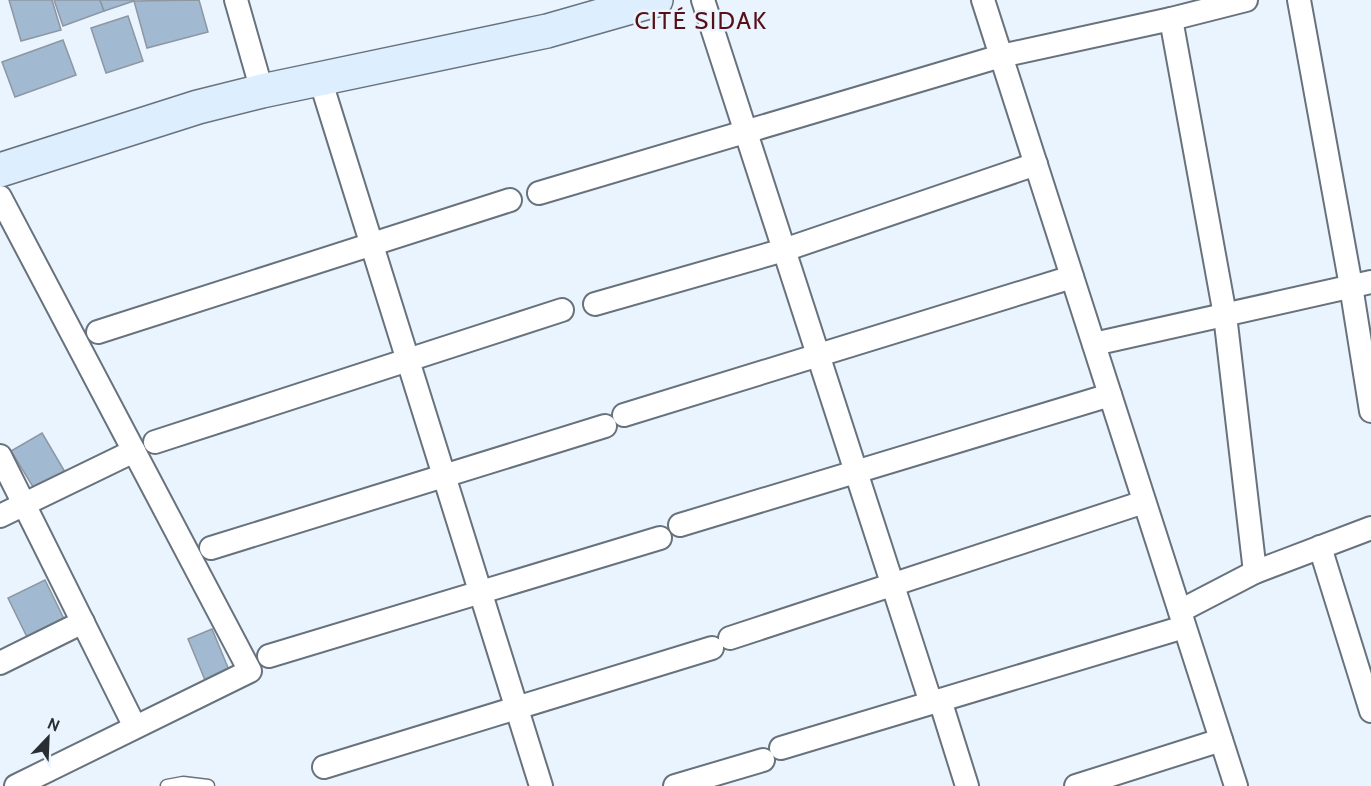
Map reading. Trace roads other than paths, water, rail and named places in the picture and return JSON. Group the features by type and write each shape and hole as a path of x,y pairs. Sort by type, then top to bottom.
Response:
{"street":[{"path":"236,0 262,91"},
{"path":"0,170 187,110 262,91 547,31 656,0"},
{"path":"703,0 892,585 967,786"},
{"path":"983,0 1236,786"},
{"path":"539,193 1001,56 1171,19 1246,0"},
{"path":"1299,0 1361,284 1371,411"},
{"path":"1171,19 1225,315 1255,572"},
{"path":"320,79 541,786"},
{"path":"595,304 784,250 1036,164"},
{"path":"0,197 145,446 250,671 16,786"},
{"path":"98,332 510,200"},
{"path":"211,548 444,476 818,355 1072,277"},
{"path":"1094,344 1361,284"},
{"path":"0,516 145,446 562,310"},
{"path":"680,525 1110,395"},
{"path":"0,456 135,727"},
{"path":"324,767 721,643 1144,502"},
{"path":"675,786 1182,619 1255,572 1371,528"},
{"path":"269,656 660,538"},
{"path":"1320,547 1371,711"},
{"path":"0,663 83,622"},
{"path":"1076,786 1221,740"}],"lane":[{"path":"167,786 183,783 208,786"}],"district":[{"name":"CITÉ SIDAK","path":"701,21"}]}
